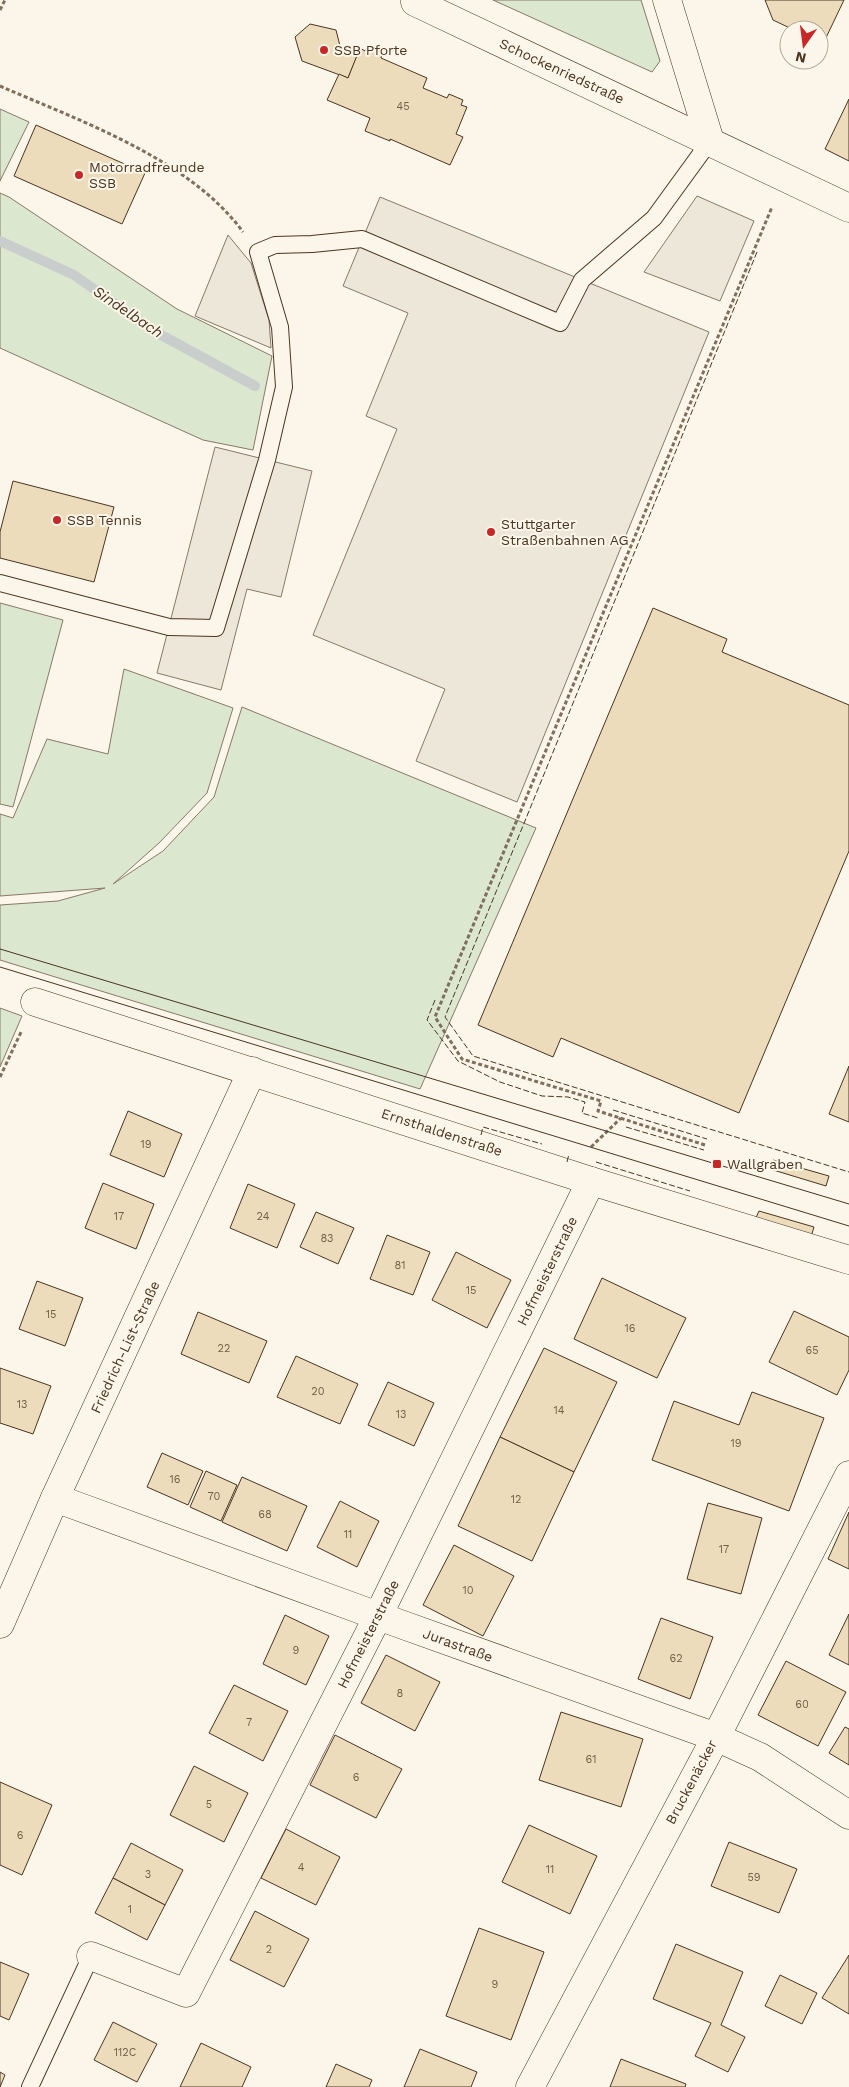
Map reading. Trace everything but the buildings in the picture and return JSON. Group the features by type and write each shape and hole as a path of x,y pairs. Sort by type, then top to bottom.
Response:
{"street":[{"path":"667,0 710,141"},
{"name":"Schockenriedstraße","path":"413,1 849,208"},
{"name":"Ernsthaldenstraße","path":"35,1002 591,1181 849,1260"},
{"name":"Friedrich-List-Straße","path":"0,1624 55,1498 252,1071"},
{"name":"Hofmeisterstraße","path":"91,1956 186,1993 378,1616 591,1181"},
{"name":"Bruckenäcker","path":"530,2087 716,1737 849,1475"},
{"name":"Jurastraße","path":"55,1498 716,1737 760,1757 849,1815"}],"lane":[{"path":"0,583 169,627 216,628 267,460 284,386 280,327 258,252 275,245 312,244 362,239 560,323 582,280 654,218 710,141"},
{"path":"30,2087 91,1956"}],"path":[{"path":"0,10 5,0"},
{"path":"0,86 118,137 173,169 202,190 233,218 258,252"},
{"path":"705,1145 598,1111 601,1101 462,1059 435,1017 784,177"},
{"path":"0,1077 35,1002"}],"green space":[{"path":"493,0 641,0 660,61 652,72"},
{"path":"0,109 29,122 0,181"},
{"path":"0,193 9,197 177,309 272,356 253,450 203,440 0,348"},
{"path":"0,603 63,620 13,807 0,804"},
{"path":"124,669 233,708 207,793 159,843 113,884 163,851 214,797 242,707 536,828 420,1089 0,960 0,905 58,901 105,888 0,896 0,814 13,818 47,739 108,754"},
{"path":"0,1008 22,1016 0,1067"}],"shaded area":[{"path":"697,196 754,221 720,301 644,272"},
{"name":"Stuttgarter Straßenbahnen AG","path":"380,197 709,332 517,802 416,761 445,689 313,635 397,429 366,416 408,313 343,286"},
{"path":"228,235 251,263 269,320 271,348 195,316"},
{"path":"215,447 312,471 281,597 247,589 221,690 157,673"}],"waterway":[{"name":"Sindelbach","path":"0,241 74,275 152,330 255,386"}],"tram line":[{"path":"0,949 849,1204"},
{"path":"0,967 849,1226"}],"fence":[{"path":"757,252 445,1017 473,1056 849,1172"},
{"path":"435,1000 427,1020 458,1061 500,1082 542,1096 568,1097 585,1102 582,1113 598,1118"},
{"path":"613,1110 707,1139"},
{"path":"481,1135 483,1127 542,1144"},
{"path":"626,1127 704,1150"},
{"path":"567,1162 569,1154"},
{"path":"596,1162 690,1191"}],"place":[{"name":"SSB Pforte","path":"324,50"},
{"name":"Motorradfreunde SSB","path":"79,175"},
{"name":"SSB Tennis","path":"57,520"},
{"name":"Stuttgarter Straßenbahnen AG","path":"491,532"},
{"name":"Wallgraben","path":"717,1164"}]}
